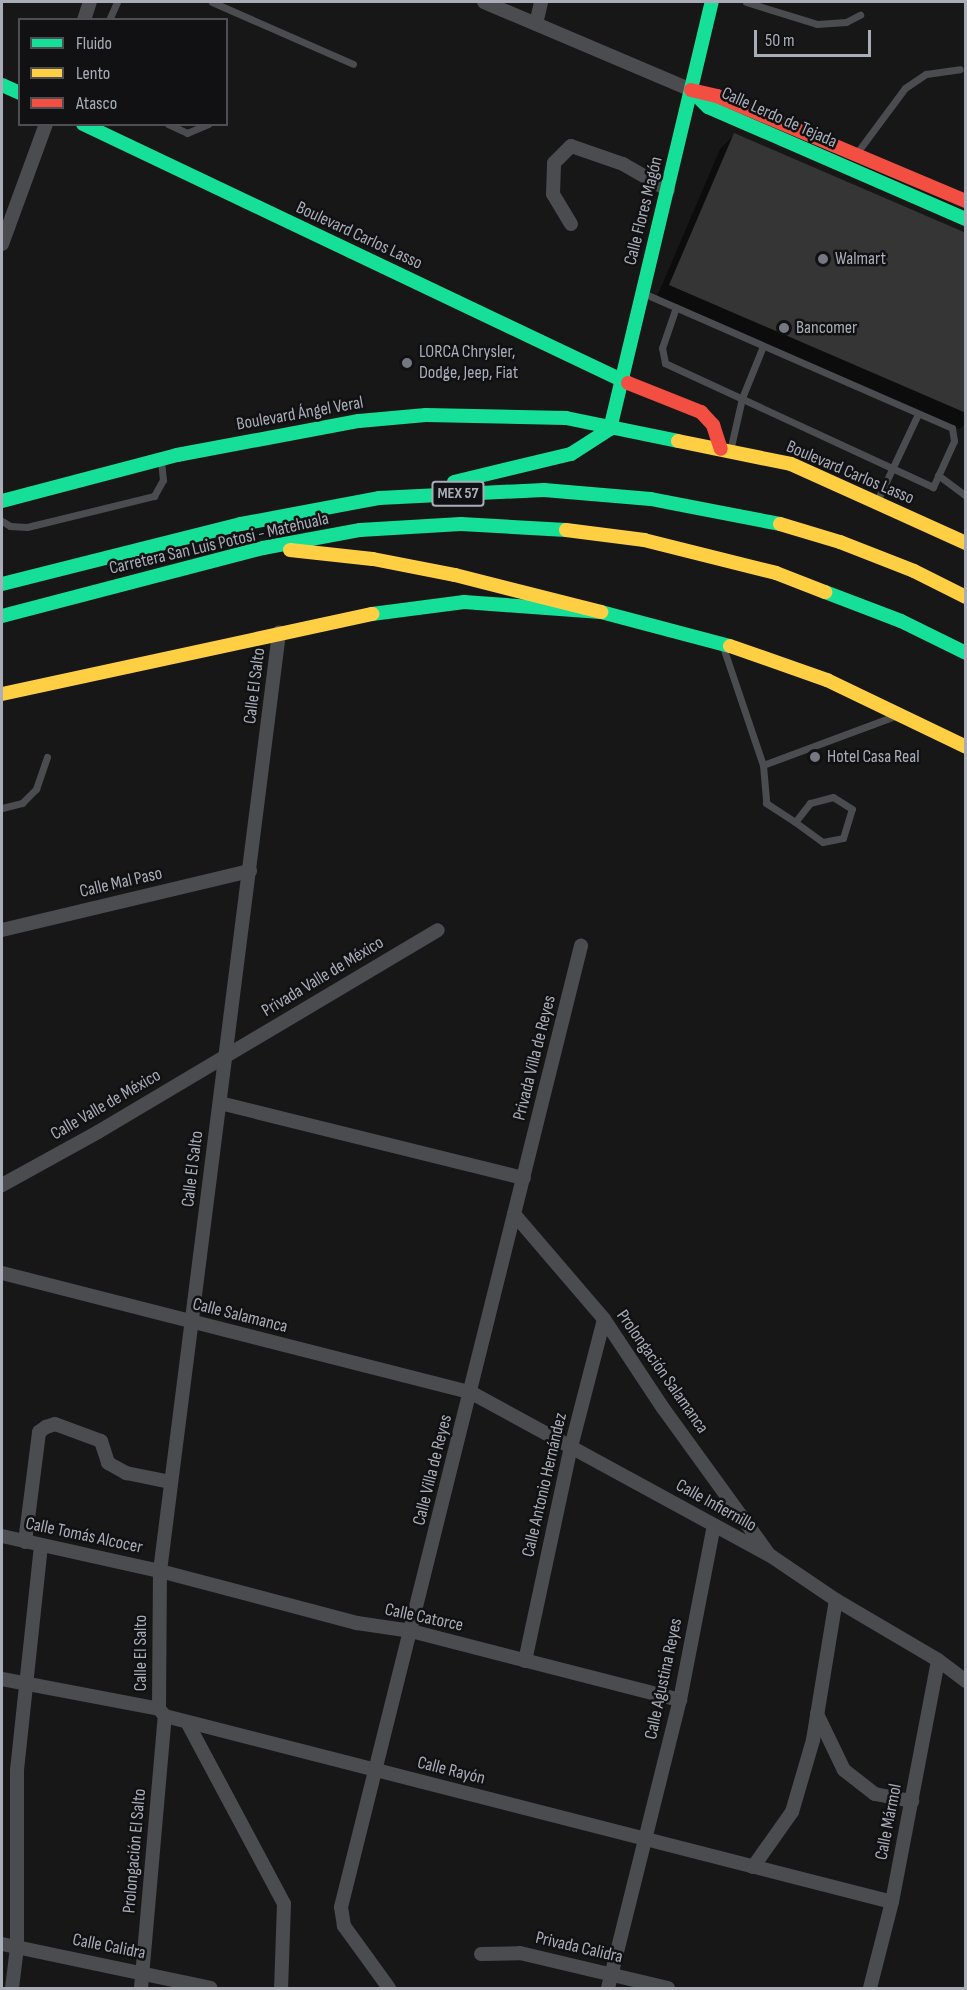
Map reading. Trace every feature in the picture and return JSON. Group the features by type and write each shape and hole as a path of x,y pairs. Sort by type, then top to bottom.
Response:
{"main road":[{"name":"Calle Flores Magón","path":"610,429 712,2"},
{"path":"2,85 18,92"},
{"name":"Calle Lerdo de Tejada","path":"691,90 717,96 966,201"},
{"name":"Calle Lerdo de Tejada","path":"691,90 708,107 966,219"},
{"name":"Boulevard Carlos Lasso","path":"87,126 620,380 701,412 713,426 725,450"},
{"name":"Boulevard Ángel Veral","path":"2,501 160,459 358,421 426,415 566,418 610,429"},
{"path":"379,498 571,454 610,429"},
{"name":"Boulevard Carlos Lasso","path":"610,429 791,464 962,537"},
{"name":"Carretera San Luis Potosi - Matehuala","path":"2,584 241,524 379,498 544,490 651,499 769,522 840,542 914,571 966,597"},
{"name":"Carretera San Luis Potosi - Matehuala","path":"2,616 264,548 360,530 461,524 535,526 644,540 776,573 901,621 966,653"},
{"path":"264,548 373,559 513,587 722,645 827,680 966,747"},
{"path":"2,694 377,613 464,602 601,612"}],"street":[{"path":"85,18 90,2"},
{"name":"Calle Lerdo de Tejada","path":"484,2 691,90"},
{"path":"536,24 541,2"},
{"path":"2,244 45,126"},
{"path":"572,224 553,194 554,163 571,146 623,164 668,190"},
{"name":"Calle El Salto","path":"162,1713 160,1571 279,633"},
{"name":"Calle Mal Paso","path":"2,930 250,871"},
{"name":"Privada Valle de México","path":"227,1055 438,930"},
{"name":"Privada Villa de Reyes","path":"524,1178 581,946"},
{"name":"Calle Valle de México","path":"2,1185 227,1055"},
{"path":"220,1103 524,1178"},
{"name":"Calle Villa de Reyes","path":"389,1989 344,1926 341,1907 524,1178"},
{"name":"Prolongación Salamanca","path":"514,1214 604,1319 663,1408 771,1556"},
{"name":"Calle Salamanca","path":"2,1273 470,1392"},
{"name":"Calle Antonio Hernández","path":"525,1661 571,1447 604,1319"},
{"name":"Calle Infiernillo","path":"470,1392 771,1556 836,1600 938,1660 966,1681"},
{"path":"25,1542 39,1432 46,1427 55,1424 101,1441 108,1463 126,1473 171,1482"},
{"name":"Calle Agustina Reyes","path":"608,1989 680,1700 714,1525"},
{"name":"Calle Tomás Alcocer","path":"2,1536 160,1571"},
{"path":"12,1989 17,1947 17,1770 24,1684 41,1546"},
{"name":"Calle Catorce","path":"160,1571 357,1623 411,1631 680,1700"},
{"path":"753,1867 792,1812 817,1713 836,1600"},
{"name":"Calle Mármol","path":"870,1989 892,1902 938,1660"},
{"name":"Calle Rayón","path":"2,1679 162,1713 187,1722 892,1902"},
{"name":"Prolongación El Salto","path":"141,1989 162,1713"},
{"path":"817,1713 844,1770 875,1794 912,1801"},
{"path":"187,1722 284,1904 281,1989"},
{"name":"Calle Calidra","path":"2,1944 142,1972 210,1989"},
{"name":"Privada Calidra","path":"481,1954 520,1953 612,1973 668,1989"}],"lane":[{"path":"110,18 117,2"},
{"path":"212,2 353,64"},
{"path":"746,2 817,24 846,22 860,15"},
{"path":"855,156 905,88 926,74 960,69"},
{"path":"172,126 187,133 203,126"},
{"path":"643,293 952,429 954,441 933,487 665,363 662,348 676,308"},
{"path":"725,450 742,398 764,346"},
{"path":"877,502 918,414"},
{"path":"2,521 10,526 27,527 154,496 163,480 160,459"},
{"path":"938,475 966,496"},
{"path":"722,645 763,765 766,802 823,842 843,838 852,809 833,796 810,803 795,822"},
{"path":"763,765 899,715"},
{"path":"2,808 22,803 36,789 47,757"}],"building":[{"name":"Walmart","path":"734,133 966,233 966,413 669,285"}],"traffic: fast":[{"path":"610,429 712,2"},
{"path":"2,85 18,92"},
{"path":"691,90 708,107 966,219"},
{"path":"87,126 628,383"},
{"path":"2,501 177,455 359,421 426,415 566,418 678,441"},
{"path":"454,482 571,454 610,429"},
{"path":"2,584 241,524 379,498 544,490 651,499 780,524"},
{"path":"2,616 263,548 360,530 461,524 566,530"},
{"path":"825,592 901,621 966,653"},
{"path":"372,614 464,602 601,612 730,646"}],"traffic: slow":[{"path":"678,441 791,464 966,543"},
{"path":"780,524 840,542 914,571 966,597"},
{"path":"566,530 644,540 776,573 825,592"},
{"path":"290,550 373,559 455,575 601,612"},
{"path":"2,694 372,614"},
{"path":"730,646 827,680 966,747"}],"traffic: jam":[{"path":"691,90 717,96 966,201"},
{"path":"628,383 701,412 713,425 721,449"}],"place":[{"name":"Walmart","path":"823,259"},
{"name":"Bancomer","path":"784,328"},
{"name":"LORCA Chrysler, Dodge, Jeep, Fiat","path":"407,363"},
{"name":"Hotel Casa Real","path":"815,757"}]}
